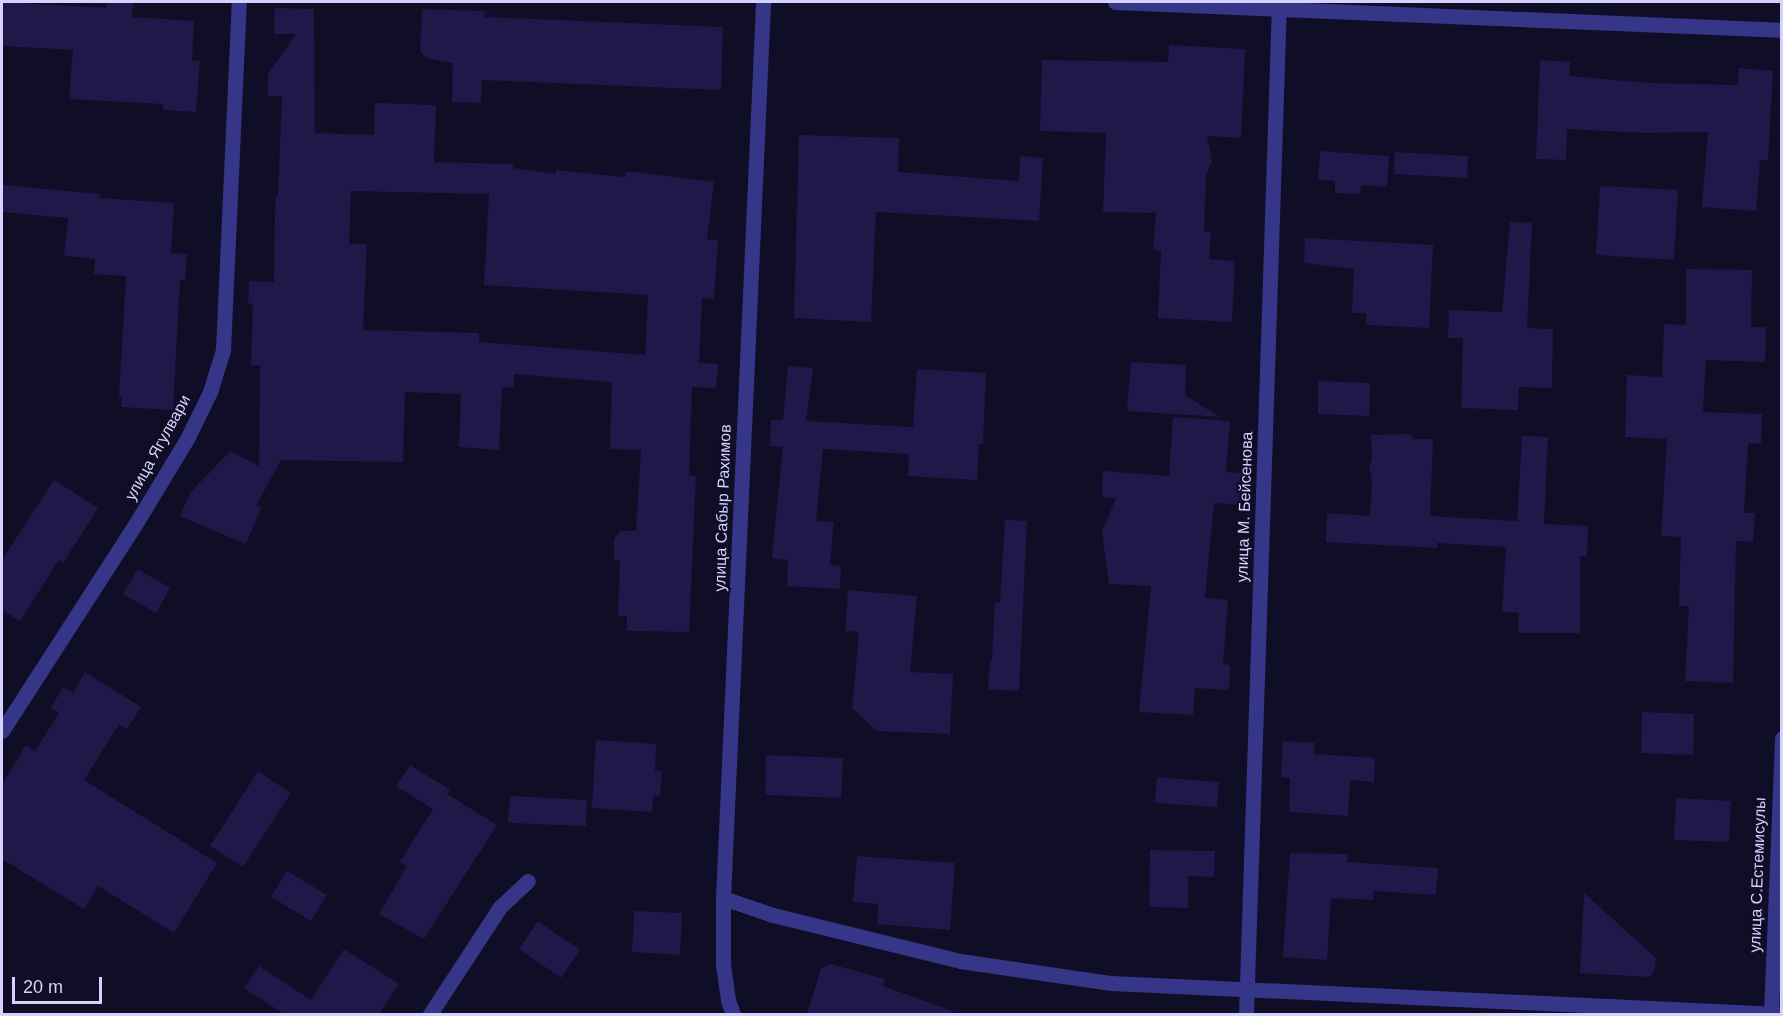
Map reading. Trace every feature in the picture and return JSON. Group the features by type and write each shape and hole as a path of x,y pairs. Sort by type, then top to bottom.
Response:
{"street":[{"name":"улица Ягулвари","path":"2,731 133,528 187,439 210,392 223,350 239,2"},
{"name":"улица Сабыр Рахимов","path":"734,1014 728,1000 723,966 723,898 763,2"},
{"path":"1115,2 1279,6 1782,30"},
{"name":"улица М. Бейсенова","path":"1246,1014 1279,6"},
{"name":"улица С.Естемисулы","path":"1771,1014 1782,738"},
{"path":"430,1014 500,907 528,881"},
{"path":"723,898 773,915 960,961 1111,983 1782,1014"}],"building":[{"path":"2,2 106,8 106,2 133,2 132,17 194,21 192,60 200,61 196,112 163,110 163,104 69,99 73,50 2,46"},
{"path":"275,8 314,9 315,133 374,135 375,103 436,105 434,162 513,164 513,168 556,174 556,170 625,177 626,171 714,182 707,239 718,240 714,299 702,298 699,363 718,364 716,388 692,387 689,475 696,476 689,632 627,631 627,616 618,616 620,560 614,560 614,539 620,531 636,531 641,450 610,449 612,382 514,374 514,388 502,387 499,450 459,447 461,394 405,392 403,462 281,460 256,506 261,508 246,544 180,516 190,493 230,451 259,466 260,365 251,365 253,304 248,303 249,281 274,282 275,215 276,195 278,195 282,96 268,96 268,74 296,34 274,34","holes":["351,191 489,194 484,285 648,295 645,355 479,342 479,333 363,330 367,244 349,244"]},
{"path":"422,9 485,11 484,17 723,27 721,90 482,80 481,103 452,102 453,63 426,58 420,51"},
{"path":"1169,45 1245,49 1241,138 1207,136 1212,161 1206,175 1204,232 1211,232 1209,259 1235,261 1232,322 1158,318 1161,251 1153,250 1156,213 1103,212 1106,133 1040,131 1042,60 1168,62"},
{"path":"1540,60 1570,62 1569,76 1649,83 1738,85 1739,68 1773,71 1768,160 1760,160 1756,211 1702,207 1708,132 1646,133 1567,129 1566,160 1536,159"},
{"path":"799,135 899,138 898,172 1019,181 1020,156 1043,158 1039,221 876,212 871,322 794,318"},
{"path":"1320,151 1389,156 1387,187 1361,185 1360,194 1335,193 1335,181 1318,180"},
{"path":"1395,152 1468,156 1467,178 1394,174"},
{"path":"2,185 100,194 99,198 174,203 171,253 187,254 185,280 180,280 173,410 121,407 122,397 119,397 126,276 94,274 95,259 64,256 68,218 2,212"},
{"path":"1600,186 1678,190 1674,260 1596,255"},
{"path":"1510,222 1532,223 1527,328 1553,329 1552,388 1519,387 1518,410 1461,408 1463,338 1448,338 1449,310 1502,312"},
{"path":"1305,238 1433,245 1429,328 1366,325 1366,313 1352,313 1354,269 1304,263"},
{"path":"1686,269 1752,270 1751,327 1766,327 1765,362 1706,360 1703,412 1762,414 1761,444 1748,443 1744,513 1755,513 1753,542 1736,541 1733,683 1685,681 1689,606 1679,606 1681,537 1661,536 1667,439 1625,437 1627,375 1662,377 1664,324 1686,325"},
{"path":"1131,362 1186,365 1185,395 1220,417 1127,411"},
{"path":"788,366 813,368 806,421 913,427 917,369 986,373 983,444 979,444 977,480 908,476 909,454 823,449 816,521 834,522 830,565 841,566 840,589 787,586 788,560 772,558 783,447 770,446 771,420 783,420"},
{"path":"1318,381 1370,383 1369,416 1318,414"},
{"path":"1173,417 1230,421 1226,472 1245,473 1243,505 1214,503 1205,598 1228,600 1223,664 1230,665 1229,690 1195,688 1193,715 1139,712 1151,586 1109,584 1102,532 1116,498 1102,497 1103,471 1169,476"},
{"path":"1410,434 1414,439 1433,439 1430,516 1517,521 1522,436 1548,437 1544,524 1588,526 1587,556 1580,556 1580,633 1518,633 1519,613 1502,612 1506,547 1437,543 1437,548 1326,542 1327,513 1370,516 1371,435"},
{"path":"54,480 98,508 63,563 59,560 20,621 2,610 2,560"},
{"path":"1005,520 1027,521 1019,691 988,689 995,603 1000,603"},
{"path":"138,569 170,588 156,613 123,594"},
{"path":"848,590 917,596 910,672 953,674 950,734 877,731 852,708 859,632 845,631"},
{"path":"85,672 141,707 127,729 119,724 84,780 217,863 174,933 98,886 84,909 2,859 2,785 26,745 35,751 59,713 51,707 63,687 73,693"},
{"path":"1642,712 1694,714 1693,755 1641,753"},
{"path":"596,740 656,744 655,771 662,771 660,796 653,795 652,812 592,808"},
{"path":"1283,741 1315,743 1314,754 1375,758 1374,782 1350,780 1348,816 1289,812 1290,778 1281,777"},
{"path":"766,755 843,758 841,798 765,795"},
{"path":"410,765 450,790 447,794 497,825 424,939 379,914 407,866 400,862 433,809 396,786"},
{"path":"258,771 291,793 243,867 210,846"},
{"path":"1157,777 1219,782 1217,807 1155,803"},
{"path":"510,796 587,800 586,826 508,823"},
{"path":"1676,798 1731,801 1729,842 1674,840"},
{"path":"1150,850 1215,851 1214,877 1188,876 1188,908 1149,907"},
{"path":"1290,853 1348,854 1347,862 1438,868 1436,895 1373,891 1373,900 1331,898 1327,960 1283,957"},
{"path":"857,856 955,863 950,930 877,924 878,904 853,902"},
{"path":"287,871 327,895 311,921 271,897"},
{"path":"1584,893 1656,958 1655,969 1650,977 1580,973"},
{"path":"634,911 682,913 680,955 632,952"},
{"path":"538,921 580,950 561,978 519,949"},
{"path":"344,949 399,984 379,1014 284,1014 244,988 259,966 311,1000"},
{"path":"831,964 885,979 883,986 953,1011 952,1014 807,1014 821,968"}]}
